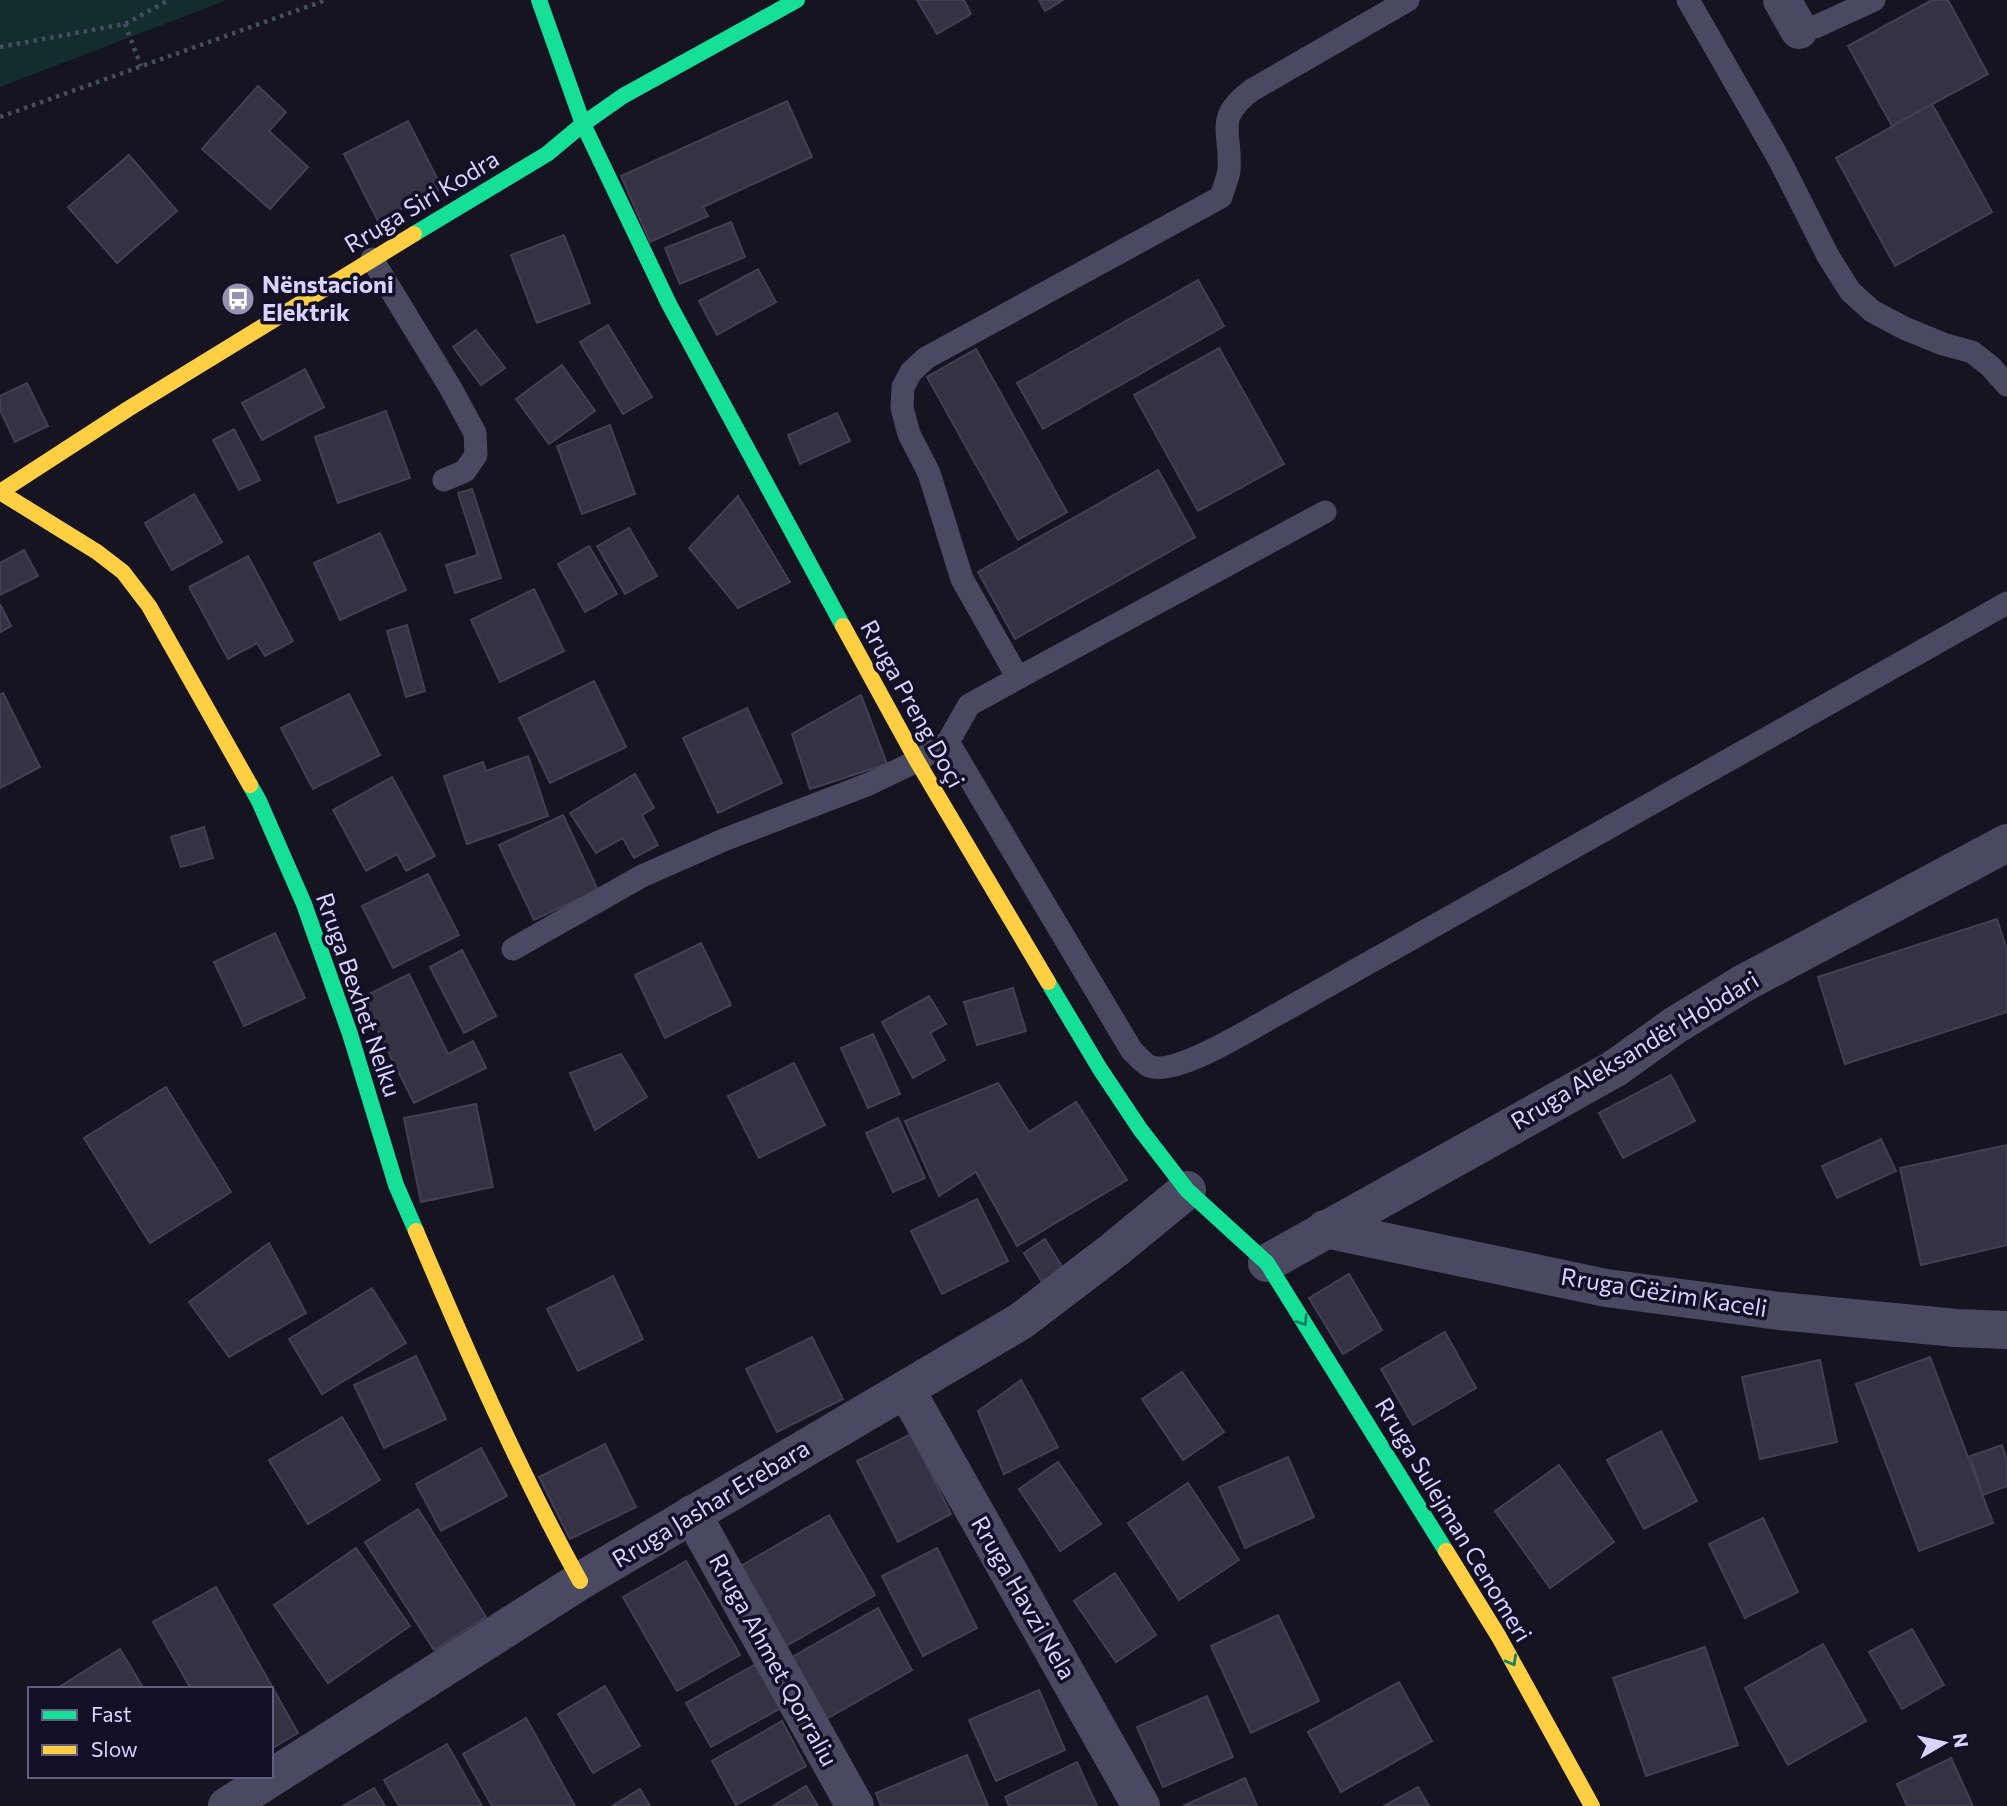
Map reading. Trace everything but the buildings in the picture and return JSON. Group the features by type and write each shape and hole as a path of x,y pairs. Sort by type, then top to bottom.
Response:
{"street":[{"name":"Rruga Preng Doçi","path":"539,0 583,124 682,328 917,761 1100,1069 1140,1129 1187,1190 1266,1263"},
{"name":"Rruga Siri Kodra","path":"0,492 128,409 547,154 623,96 797,0"},
{"name":"Rruga Bexhet Nelku","path":"0,492 97,552 123,572 149,606 259,801 304,904 350,1034 396,1185 455,1324 550,1527 580,1581"},
{"name":"Rruga Aleksandër Hobdari","path":"1266,1263 1614,1069 1674,1026 1744,983 2007,843"},
{"name":"Rruga Jashar Erebara","path":"248,1800 580,1581 1021,1321 1187,1190"},
{"name":"Rruga Gëzim Kaceli","path":"1325,1229 1606,1288 1779,1311 1956,1328 2007,1330"},
{"name":"Rruga Sulejman Cenomeri","path":"1266,1263 1372,1429 1499,1637 1592,1806"},
{"name":"Rruga Havzi Nela","path":"905,1390 1141,1806"},
{"name":"Rruga Ahmet Qorraliu","path":"692,1514 855,1806"}],"lane":[{"path":"1018,678 962,579 929,473 909,434 902,408 903,387 911,372 926,358 1220,197 1229,172 1226,125 1235,103 1252,90 1408,0"},
{"path":"1688,0 1779,159 1828,256 1850,291 1872,311 1904,328 1943,344 1972,352 1990,366 2007,385"},
{"path":"1791,15 1815,27 1874,0"},
{"path":"372,259 475,433 476,455 465,471 444,480"},
{"path":"513,949 642,876 726,839 869,785 917,761 948,742 969,705 1325,512"},
{"path":"948,742 1132,1051 1149,1066 1167,1068 1190,1061 1269,1019 2007,603"}],"path":[{"path":"0,47 125,23 169,0"},
{"path":"0,117 326,0"},
{"path":"125,23 141,66"}],"green space":[{"path":"0,0 227,0 0,87"}],"traffic: fast":[{"path":"539,0 583,124 669,304 843,626"},
{"path":"414,234 547,154 623,96 797,0"},
{"path":"250,785 304,904 350,1034 396,1185 416,1231"},
{"path":"1048,982 1140,1129 1187,1190 1267,1263 1446,1551"}],"traffic: slow":[{"path":"0,492 128,409 414,234"},
{"path":"0,492 97,552 123,572 149,606 250,785"},
{"path":"843,626 917,761 1048,982"},
{"path":"416,1231 514,1452 580,1581"},
{"path":"1446,1551 1499,1637 1592,1806"}],"place":[{"name":"Nënstacioni Elektrik","path":"238,299"}]}
